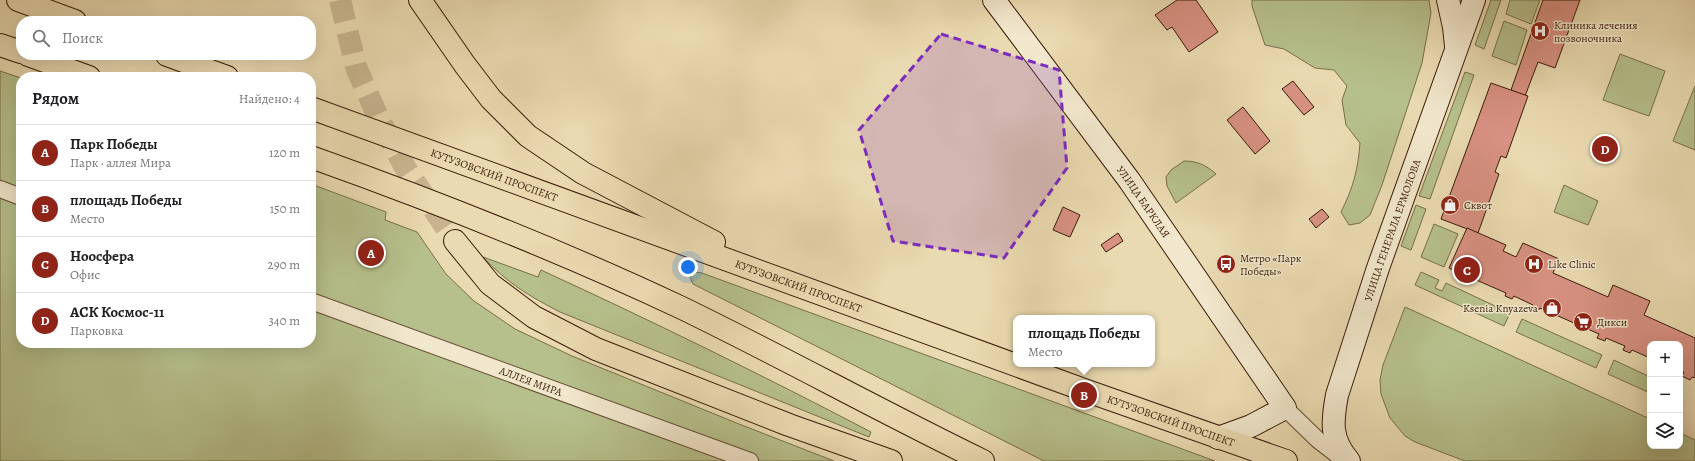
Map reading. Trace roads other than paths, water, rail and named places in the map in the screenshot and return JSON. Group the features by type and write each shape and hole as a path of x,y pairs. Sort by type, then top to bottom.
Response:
{"main road":[{"path":"18,0 61,16"},
{"path":"420,0 464,65 491,99 528,136 583,173 687,229 825,295"},
{"path":"0,45 16,50"},
{"path":"42,60 75,72"},
{"path":"181,60 213,72"},
{"name":"КУТУЗОВСКИЙ ПРОСПЕКТ","path":"316,110 1013,363"},
{"path":"316,159 417,195 589,265 683,309 983,461"},
{"path":"455,241 490,284 496,289 534,317 596,349 788,425 890,461"},
{"name":"КУТУЗОВСКИЙ ПРОСПЕКТ","path":"1023,367 1218,438 1286,461"}],"street":[{"name":"УЛИЦА БАРКЛАЯ","path":"994,0 1129,180 1285,408"},
{"path":"1448,0 1457,49"},
{"name":"УЛИЦА ГЕНЕРАЛА ЕРМОЛОВА","path":"1349,461 1337,443 1333,431 1337,395 1375,276 1474,0"},
{"path":"0,189 16,195"},
{"name":"АЛЛЕЯ МИРА","path":"316,303 750,461"},
{"path":"1218,438 1251,426 1285,408 1318,440 1346,461"}],"tunnel":[{"path":"340,0 356,67 378,117 406,169 455,241"}],"place":[{"name":"Клиника лечения позвоночника","path":"1540,31"},
{"name":"АСК Космос-11","path":"1605,149"},
{"name":"Сквот","path":"1450,205"},
{"name":"Парк Победы","path":"371,253"},
{"name":"Метро «Парк Победы»","path":"1226,264"},
{"name":"Like Clinic","path":"1534,264"},
{"name":"Ноосфера","path":"1467,270"},
{"name":"Ksenia Knyazeva","path":"1552,308"},
{"name":"Дикси","path":"1583,322"},
{"name":"площадь Победы","path":"1084,395"}]}
